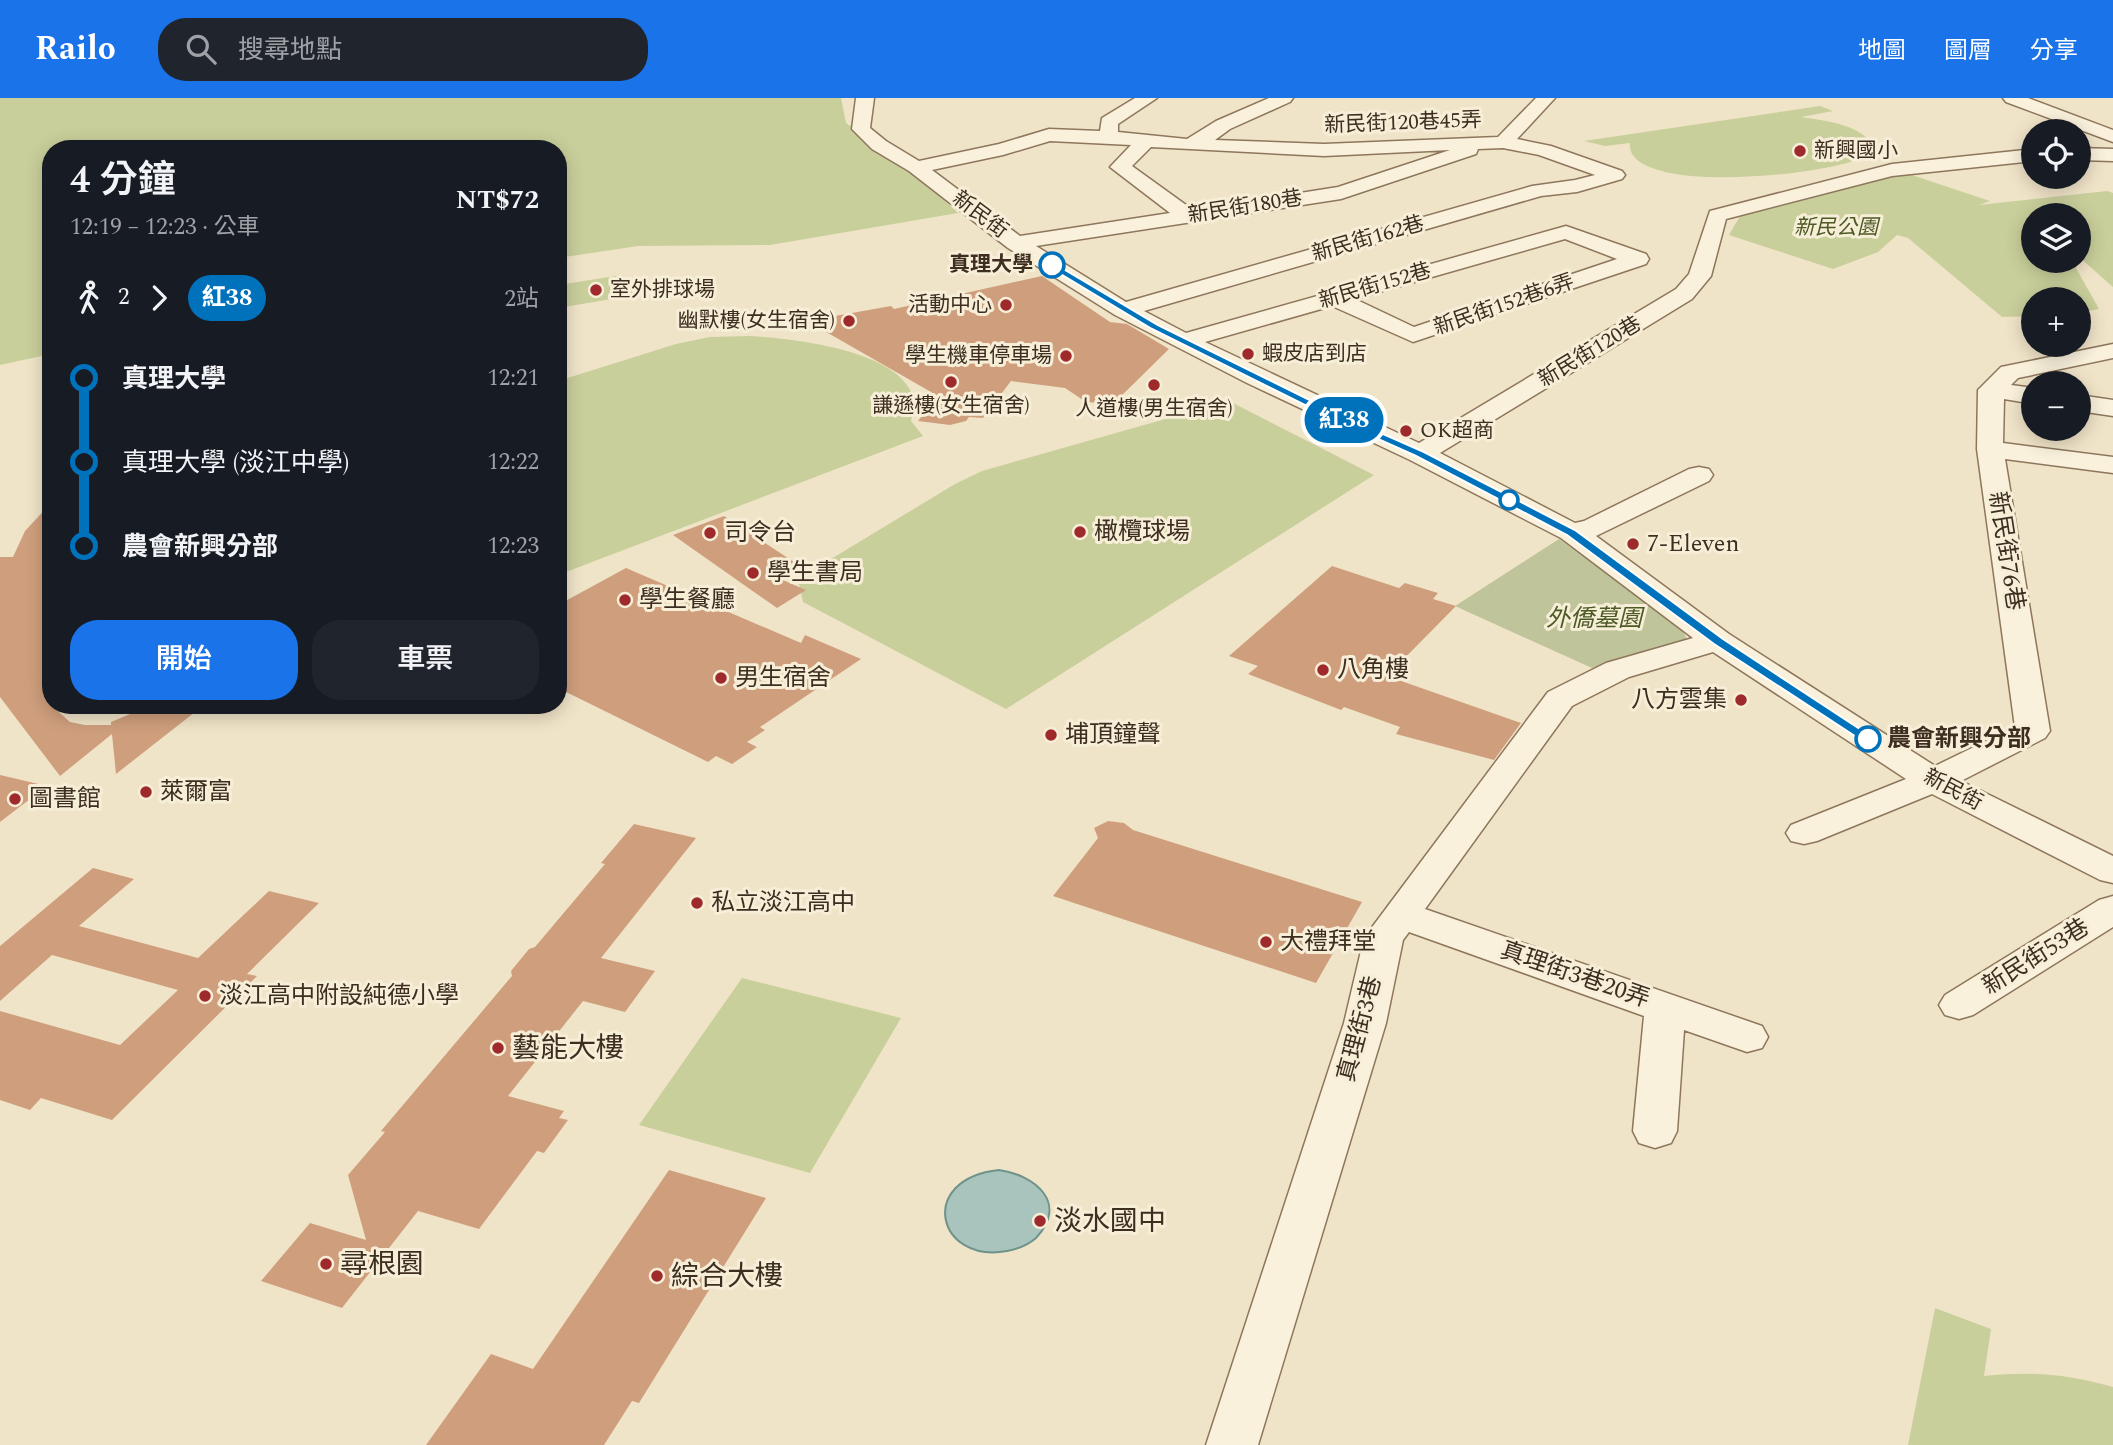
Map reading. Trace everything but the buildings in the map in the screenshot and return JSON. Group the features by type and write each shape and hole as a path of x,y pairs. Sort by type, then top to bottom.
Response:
{"street":[{"name":"新民街","path":"865,98 860,129 879,145 916,167 1016,243 1123,310 1334,416 1420,454 1571,532 1718,641 1933,781 2113,871"},
{"path":"1109,137 1109,122 1148,98"},
{"path":"1189,145 1207,137 1223,125 1284,98"},
{"path":"1503,142 1546,98"},
{"path":"2012,98 2113,136"},
{"name":"新民街120巷45弄","path":"916,167 1003,149 1049,135 1109,137 1189,145 1324,150 1503,142 1544,150 1615,175"},
{"path":"1145,142 1120,167 1188,216"},
{"name":"新民街180巷","path":"1016,243 1341,193 1469,150"},
{"path":"2091,154 2113,155"},
{"name":"新民街120巷","path":"1420,454 1684,294 1700,276 1717,215 1892,170 2021,156"},
{"name":"新民街162巷","path":"1123,310 1539,190 1577,186 1615,175"},
{"path":"1319,180 1341,193"},
{"path":"1263,204 1295,221"},
{"name":"新民街152巷","path":"1184,341 1566,232 1638,259"},
{"name":"新民街152巷6弄","path":"1334,298 1413,335 1638,259"},
{"path":"1991,390 2010,372 2113,351"},
{"path":"1991,390 2021,394"},
{"name":"新民街76巷","path":"1933,781 2033,731 1990,449 1991,390"},
{"path":"2091,404 2113,408"},
{"path":"1990,449 2113,465"},
{"path":"1571,532 1591,529 1699,475"},
{"name":"真理街3巷","path":"1232,1445 1365,1023 1384,938 1509,764 1560,699 1591,679 1632,662 1718,641"},
{"path":"1804,833 1933,781"},
{"name":"新民街53巷","path":"1959,1005 2113,909"},
{"name":"真理街3巷20弄","path":"1402,915 1747,1037"},
{"path":"1656,1131 1665,1006"}],"green space":[{"path":"0,98 841,98 846,123 911,169 958,213 770,245 638,246 567,257 567,140 42,140 42,356 0,365"},
{"path":"1820,106 1833,111 1801,117 1833,122 1854,129 1871,142 1876,151 1857,160 1784,174 1698,176 1662,171 1638,160 1630,143 1605,146 1584,141"},
{"name":"新民公園","path":"1906,173 1990,201 1979,205 2107,191 2113,193 2113,287 2091,268 2091,203 2021,203 2021,273 2079,273 2087,287 2021,287 2021,316 2002,317 1908,238 1897,235 1878,252 1833,269 1729,235 1740,216"},
{"name":"室外排球場","path":"622,275 636,295 567,306 567,284"},
{"path":"2091,295 2099,309 2091,311"},
{"path":"751,336 791,340 840,349 885,366 902,379 912,394 914,404 911,421 923,436 567,572 567,378 676,344 710,337"},
{"name":"橄欖球場","path":"1229,401 1374,475 1006,709 803,602 798,579 955,484 982,471"},
{"name":"外僑墓園","path":"1559,539 1680,626 1688,641 1592,668 1455,606"},
{"path":"742,978 901,1018 810,1173 639,1125"},
{"path":"1935,1308 1991,1329 1984,1376 2049,1375 2113,1387 2113,1445 1908,1445"}],"water":[{"path":"999,1170 1035,1184 1048,1202 1049,1213 1045,1225 1030,1243 1007,1251 983,1252 965,1245 952,1233 946,1219 947,1203 955,1188 973,1177"}],"bus line":[{"name":"紅38","path":"1052,265 1155,327 1334,416 1420,454 1571,532 1718,641 1868,739"}],"place":[{"name":"新興國小","path":"1800,151"},
{"name":"真理大學","path":"1052,265"},
{"name":"室外排球場","path":"596,290"},
{"name":"活動中心","path":"1006,305"},
{"name":"幽默樓(女生宿舍)","path":"849,321"},
{"name":"蝦皮店到店","path":"1248,354"},
{"name":"學生機車停車場","path":"1066,356"},
{"name":"謙遜樓(女生宿舍)","path":"951,382"},
{"name":"人道樓(男生宿舍)","path":"1154,385"},
{"name":"OK超商","path":"1406,431"},
{"name":"橄欖球場","path":"1080,532"},
{"name":"司令台","path":"710,533"},
{"name":"7-Eleven","path":"1633,544"},
{"name":"學生書局","path":"753,573"},
{"name":"學生餐廳","path":"625,600"},
{"name":"八角樓","path":"1323,670"},
{"name":"男生宿舍","path":"721,678"},
{"name":"八方雲集","path":"1741,700"},
{"name":"埔頂鐘聲","path":"1051,735"},
{"name":"農會新興分部","path":"1868,739"},
{"name":"萊爾富","path":"146,792"},
{"name":"圖書館","path":"15,799"},
{"name":"私立淡江高中","path":"697,903"},
{"name":"大禮拜堂","path":"1266,942"},
{"name":"淡江高中附設純德小學","path":"205,996"},
{"name":"藝能大樓","path":"498,1048"},
{"name":"淡水國中","path":"1040,1221"},
{"name":"尋根園","path":"326,1264"},
{"name":"綜合大樓","path":"657,1276"}]}
